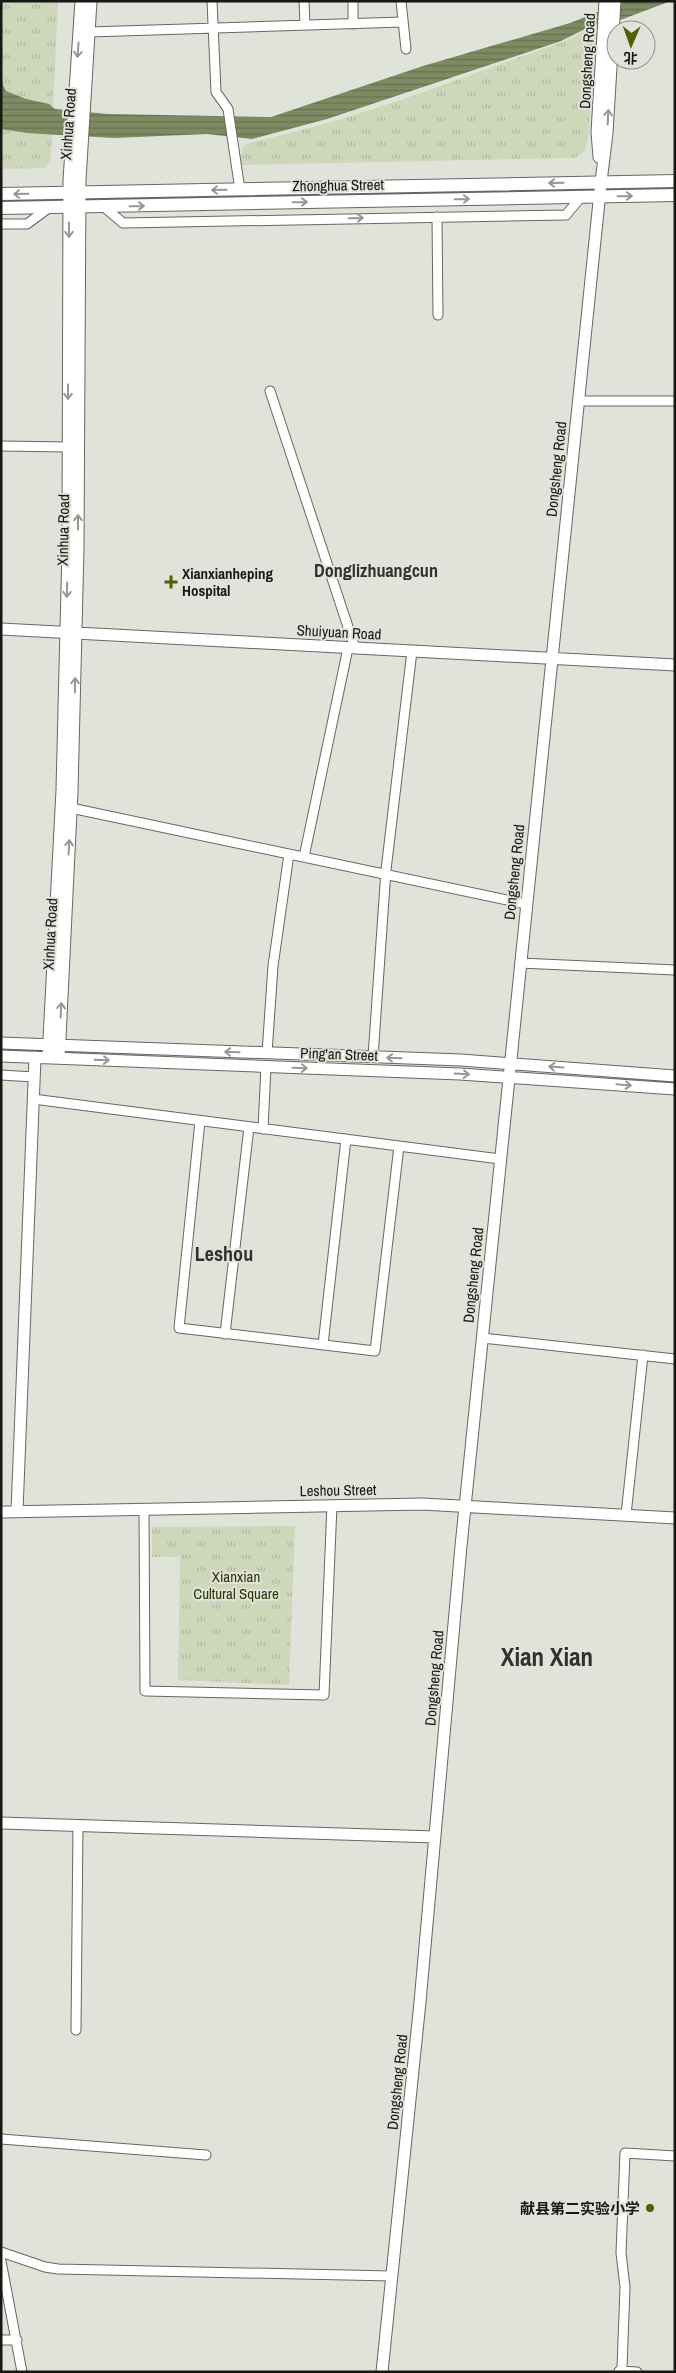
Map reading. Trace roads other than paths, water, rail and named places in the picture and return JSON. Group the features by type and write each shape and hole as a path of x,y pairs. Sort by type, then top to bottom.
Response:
{"main road":[{"name":"Xinhua Road","path":"53,1058 71,808 74,193 81,1"},
{"name":"Xinhua Road","path":"74,193 91,1"},
{"name":"Dongsheng Road","path":"600,182 597,132 605,1"},
{"name":"Dongsheng Road","path":"382,2372 508,1077 600,182 607,133 615,1"},
{"name":"Zhonghua Street","path":"1,194 675,181"},
{"name":"Zhonghua Street","path":"1,208 675,195"},
{"name":"Xinhua Road","path":"54,1045 62,790 71,633 68,447 74,207"},
{"name":"Shuiyuan Road","path":"1,629 675,665"},
{"name":"Ping'an Street","path":"1,1043 374,1057 510,1064 675,1076"},
{"name":"Ping'an Street","path":"1,1056 508,1077 675,1089"},
{"path":"17,1511 35,1057"},
{"name":"Leshou Street","path":"1,1512 422,1504 675,1518"},
{"path":"1,1824 435,1836"}],"street":[{"path":"212,1 216,92 218,98 228,109 240,190"},
{"path":"304,1 305,25"},
{"path":"353,1 353,24"},
{"path":"402,1 402,22 406,50"},
{"path":"89,32 402,22"},
{"path":"103,206 123,223 566,215 581,197"},
{"path":"1,224 27,224 50,207"},
{"path":"436,216 438,316"},
{"path":"270,391 351,648 304,857"},
{"path":"578,401 675,401"},
{"path":"1,446 68,447"},
{"path":"374,1057 386,874 412,651"},
{"path":"71,808 526,904"},
{"path":"267,1053 274,966 289,854"},
{"path":"520,963 675,970"},
{"path":"262,1129 266,1066"},
{"path":"1,1075 34,1077"},
{"path":"33,1099 500,1159"},
{"path":"200,1120 179,1328 375,1351 399,1146"},
{"path":"225,1334 249,1127"},
{"path":"323,1345 346,1139"},
{"path":"482,1338 675,1359"},
{"path":"626,1515 643,1356"},
{"path":"144,1509 145,1691 324,1695 332,1505"},
{"path":"76,2030 78,1825"},
{"path":"1,2139 206,2155"},
{"path":"637,2372 619,2371 622,2368 625,2287 621,2253 625,2153 675,2156"},
{"path":"1,2252 38,2265 58,2269 392,2276"},
{"path":"1,2261 22,2372"},
{"path":"1,2340 17,2340"}],"place":[{"name":"Xianxianheping Hospital","path":"171,582"},
{"name":"献县第二实验小学","path":"650,2208"}],"district":[{"name":"Donglizhuangcun","path":"376,570"},
{"name":"Leshou","path":"224,1253"},
{"name":"Xian Xian","path":"547,1657"}],"park label":[{"name":"Xianxian Cultural Square","path":"236,1584"}]}
